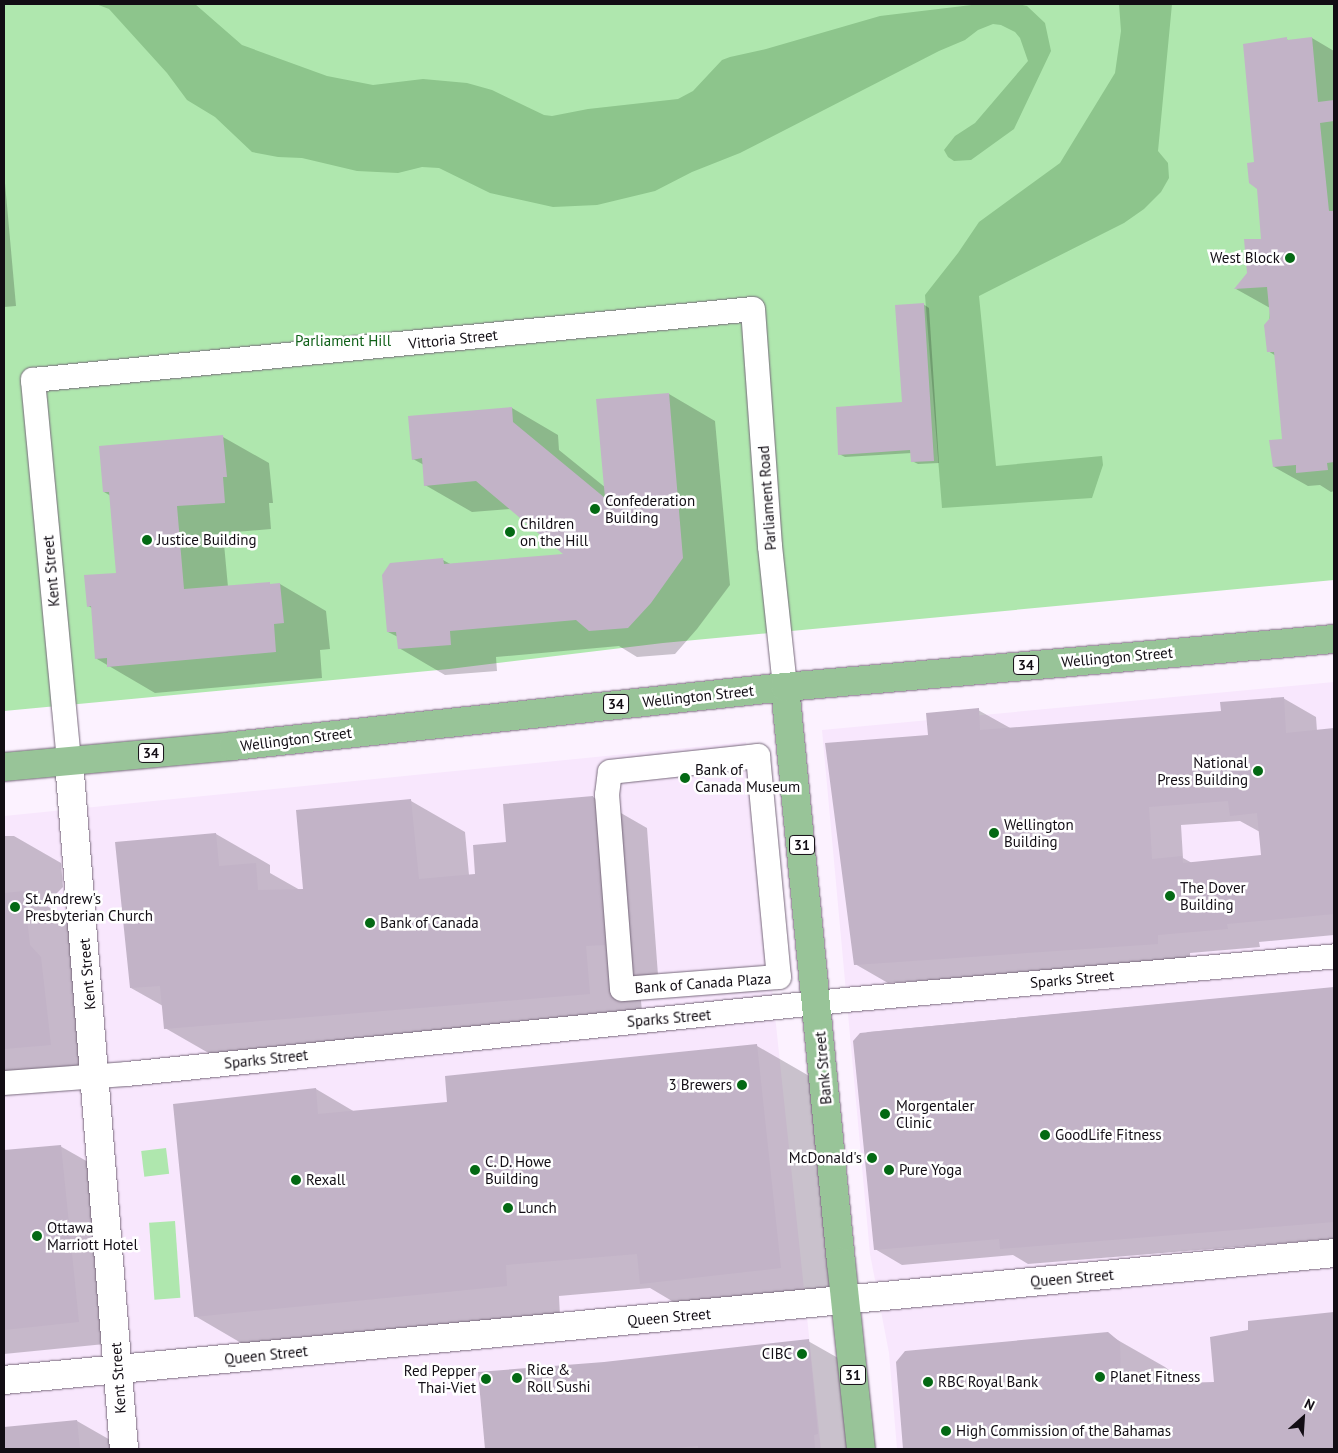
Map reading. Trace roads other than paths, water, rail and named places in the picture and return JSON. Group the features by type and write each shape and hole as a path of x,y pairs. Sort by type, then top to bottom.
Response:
{"main road":[{"name":"Wellington Street","path":"4,767 233,746 785,686 1334,639"},
{"name":"Bank Street","path":"785,686 861,1449"}],"street":[{"name":"Vittoria Street","path":"33,380 753,309"},
{"name":"Parliament Road","path":"753,309 770,546 785,686"},
{"name":"Kent Street","path":"33,380 69,761 124,1449"},
{"name":"Bank of Canada Plaza","path":"758,756 779,977 622,989 607,795 610,772 758,756"},
{"name":"Sparks Street","path":"4,1083 95,1076 817,1003 1334,956"},
{"name":"Queen Street","path":"4,1380 1334,1253"}],"place":[{"name":"West Block","path":"1290,258"},
{"name":"Confederation Building","path":"595,509"},
{"name":"Children on the Hill","path":"510,532"},
{"name":"Justice Building","path":"147,540"},
{"name":"National Press Building","path":"1258,771"},
{"name":"Bank of Canada Museum","path":"685,778"},
{"name":"Wellington Building","path":"994,833"},
{"name":"The Dover Building","path":"1170,896"},
{"name":"St. Andrew's Presbyterian Church","path":"15,907"},
{"name":"Bank of Canada","path":"370,923"},
{"name":"3 Brewers","path":"742,1085"},
{"name":"Morgentaler Clinic","path":"885,1114"},
{"name":"GoodLife Fitness","path":"1045,1135"},
{"name":"McDonald's","path":"872,1158"},
{"name":"C. D. Howe Building","path":"475,1170"},
{"name":"Pure Yoga","path":"889,1170"},
{"name":"Rexall","path":"296,1180"},
{"name":"Lunch","path":"508,1208"},
{"name":"Ottawa Marriott Hotel","path":"37,1236"},
{"name":"CIBC","path":"802,1354"},
{"name":"Planet Fitness","path":"1100,1377"},
{"name":"Rice & Roll Sushi","path":"517,1378"},
{"name":"Red Pepper Thai-Viet","path":"486,1379"},
{"name":"RBC Royal Bank","path":"928,1382"},
{"name":"High Commission of the Bahamas","path":"946,1431"}],"park label":[{"name":"Parliament Hill","path":"343,341"}]}
